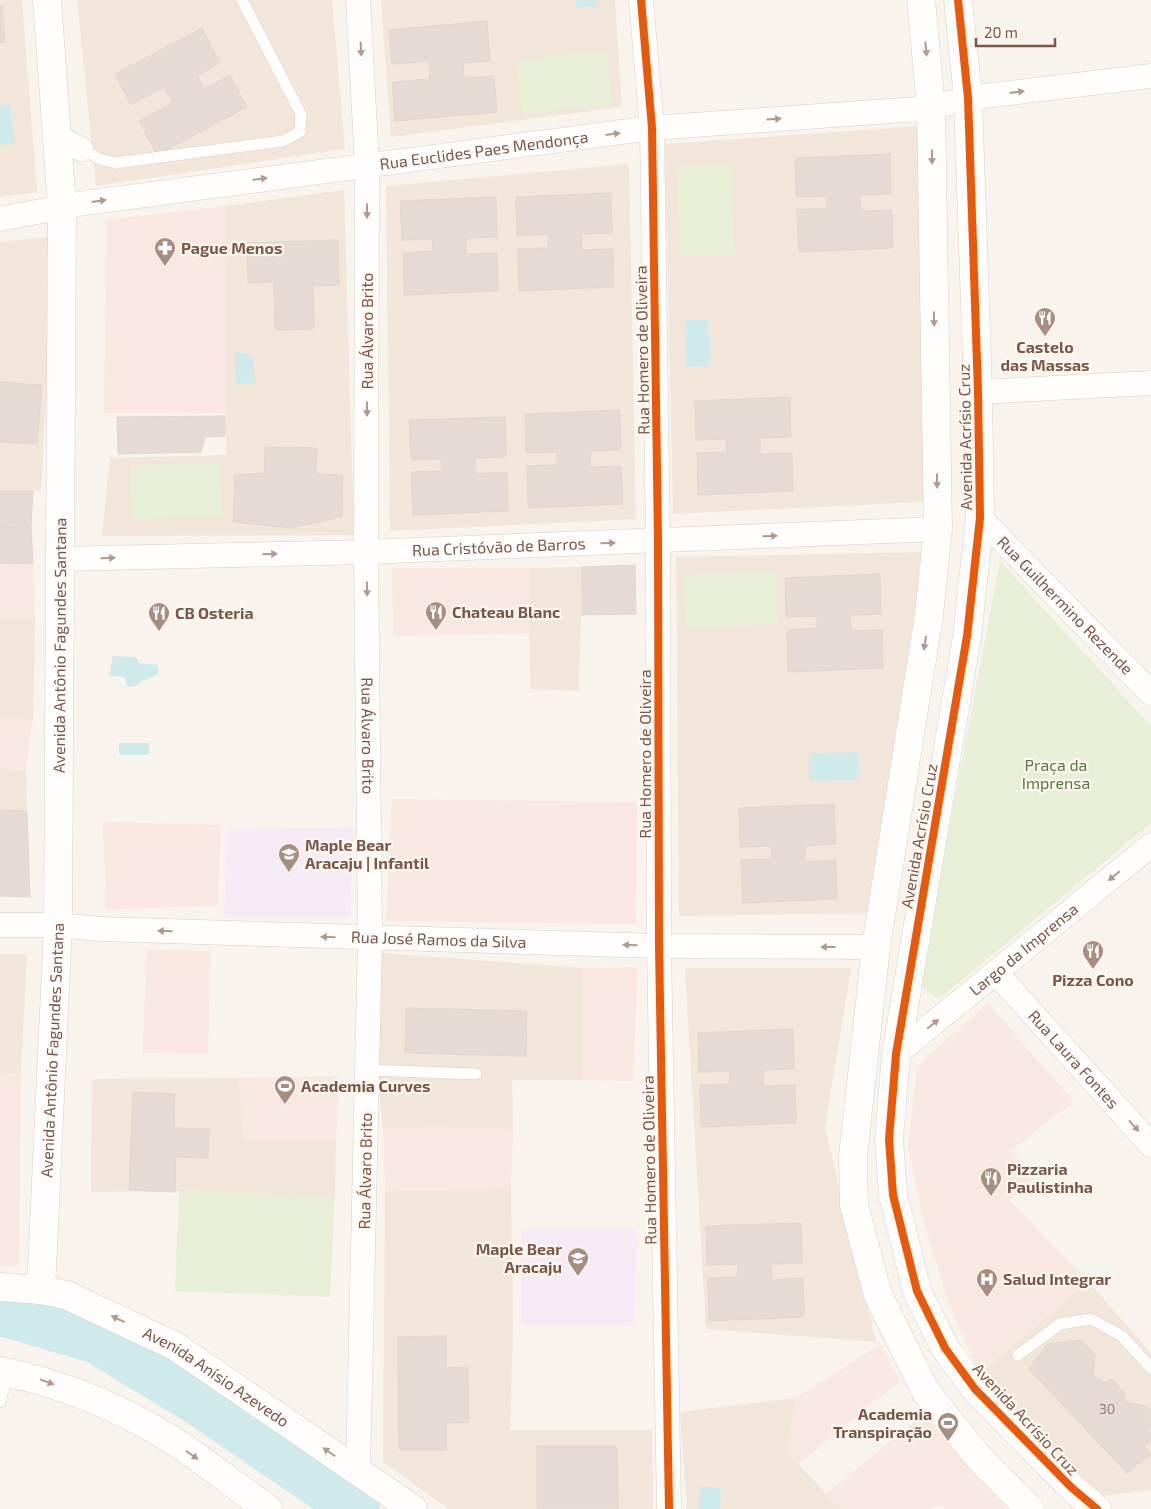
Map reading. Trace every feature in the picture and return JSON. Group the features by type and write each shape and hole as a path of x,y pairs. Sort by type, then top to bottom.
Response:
{"street":[{"name":"Avenida Antônio Fagundes Santana","path":"41,1290 58,924 62,208 70,144 47,0"},
{"name":"Rua Álvaro Brito","path":"358,0 367,165 366,552 370,938 358,1472"},
{"name":"Rua Homero de Oliveira","path":"641,0 652,128 658,540 659,946 670,1509"},
{"name":"Avenida Acrísio Cruz","path":"921,0 931,108 938,529 929,615 876,947 853,1156 854,1205 878,1295 926,1392 978,1457 1030,1509"},
{"name":"Avenida Acrísio Cruz","path":"958,0 968,98 978,392 980,518 968,636 896,1054 889,1139 893,1195 917,1291 945,1348 975,1389 1072,1488 1097,1509"},
{"name":"Rua Euclides Paes Mendonça","path":"0,219 62,208 84,202 652,128 931,108 968,98 1151,76"},
{"path":"978,392 1151,383"},
{"name":"Rua Guilhermino Rezende","path":"980,518 1151,693"},
{"name":"Rua Cristóvão de Barros","path":"59,559 366,552 938,529"},
{"name":"Largo da Imprensa","path":"896,1054 1151,845"},
{"name":"Rua José Ramos da Silva","path":"0,925 58,924 101,929 659,946 876,947"},
{"name":"Rua Laura Fontes","path":"996,973 1151,1145"},
{"name":"Avenida Anísio Azevedo","path":"0,1287 41,1290 66,1295 175,1346 413,1509"},
{"path":"4,1371 38,1379 96,1399 160,1433 268,1509"}],"lane":[{"path":"70,144 100,160 115,163 283,141 300,132 301,114 242,0"},
{"path":"367,1070 476,1074"},
{"path":"1018,1355 1060,1324 1091,1319 1122,1336 1151,1368"},
{"path":"0,1402 4,1371"}],"shaded area":[{"path":"0,0 22,0 37,192 0,197"},
{"path":"77,0 332,0 345,149 96,186"},
{"path":"381,0 615,0 622,107 391,137"},
{"path":"920,126 939,501 673,514 665,144"},
{"path":"629,164 636,519 390,531 386,186"},
{"path":"344,190 354,535 102,536 110,458 226,455 226,206"},
{"path":"226,206 226,413 104,413 106,220"},
{"path":"49,237 49,339 41,491 0,491 0,242"},
{"path":"927,552 878,913 679,916 676,557"},
{"path":"0,563 33,564 35,619 0,619"},
{"path":"582,567 579,691 530,689 529,568"},
{"path":"392,568 529,568 530,633 393,636"},
{"path":"0,619 35,619 33,720 0,719"},
{"path":"0,719 33,720 26,771 0,770"},
{"path":"0,770 26,771 27,811 0,810"},
{"path":"392,799 637,802 636,924 386,921"},
{"path":"103,822 221,825 218,905 106,910"},
{"name":"Maple Bear Aracaju | Infantil","path":"354,827 350,917 224,918 227,830"},
{"path":"146,950 210,951 208,1054 143,1053"},
{"path":"382,953 582,968 582,1080 512,1080 513,1129 383,1126 377,1080"},
{"path":"0,954 27,954 21,1074 0,1075"},
{"path":"638,967 633,1081 582,1080 582,968"},
{"path":"685,968 851,968 825,1128 876,1342 706,1329"},
{"path":"988,1003 1074,1102 1011,1150 1035,1176 1009,1200 1088,1281 979,1374 948,1301 924,1223 908,1147 917,1069 926,1058"},
{"path":"21,1074 19,1265 0,1266 0,1075"},
{"path":"339,1076 336,1141 244,1141 239,1078"},
{"path":"239,1078 244,1141 336,1141 335,1197 179,1191 91,1192 92,1079"},
{"path":"383,1126 513,1129 511,1189 385,1190"},
{"path":"511,1189 513,1325 510,1430 652,1430 653,1509 449,1509 383,1462 385,1190"},
{"name":"Maple Bear Aracaju","path":"521,1229 637,1229 634,1326 521,1325"},
{"path":"1088,1281 1151,1353 1151,1490 1101,1496 979,1374"},
{"path":"881,1344 900,1381 798,1465 787,1452 796,1398"},
{"path":"796,1398 787,1452 840,1509 687,1509 680,1412"},
{"path":"923,1415 1007,1509 944,1509 942,1505 926,1509 840,1509 826,1494"}],"green space":[{"path":"606,50 612,104 522,114 516,61"},
{"path":"731,164 735,255 680,257 677,166"},
{"path":"221,463 222,517 131,519 130,465"},
{"name":"Praça da Imprensa","path":"1000,561 1151,726 1151,823 939,999 919,986"},
{"path":"775,571 778,624 686,629 684,575"},
{"path":"179,1191 335,1197 330,1297 175,1291"}],"water":[{"path":"575,0 598,0 598,6 575,8"},
{"path":"10,104 14,143 0,145 0,105"},
{"path":"685,320 708,320 710,366 686,367"},
{"path":"235,352 247,353 253,360 255,383 236,385"},
{"path":"113,656 136,657 139,663 158,665 158,674 136,686 127,687 125,677 109,676"},
{"path":"119,743 149,743 149,755 119,755"},
{"path":"858,752 859,780 809,781 809,753"},
{"path":"700,1487 721,1488 720,1509 699,1509"}],"building":[{"path":"0,6 2,6 5,42 0,43"},
{"path":"487,21 490,61 463,63 464,78 494,76 497,112 395,121 392,82 430,79 429,61 392,64 389,30"},
{"path":"202,28 220,63 197,76 204,89 230,75 247,107 157,155 139,121 172,103 164,87 131,105 115,74"},
{"path":"890,154 891,194 860,195 861,211 892,210 893,248 799,252 797,210 827,208 827,196 796,197 795,158"},
{"path":"611,193 612,233 581,234 582,250 613,249 614,287 519,291 518,249 548,248 548,234 517,236 516,197"},
{"path":"496,197 497,237 466,238 466,254 497,253 498,291 404,295 403,253 433,251 432,239 402,240 400,201"},
{"path":"338,240 339,285 313,286 314,329 275,330 274,282 248,283 247,243"},
{"path":"0,382 42,385 37,444 0,442"},
{"path":"790,397 791,437 760,438 760,454 792,453 793,491 698,495 697,453 727,452 726,439 696,440 695,401"},
{"path":"620,410 621,450 590,451 590,467 621,466 623,504 528,508 527,466 557,465 557,452 526,453 525,414"},
{"path":"225,416 225,436 205,437 201,452 118,454 117,417"},
{"path":"505,417 506,457 475,458 475,474 507,472 508,511 413,515 411,472 442,471 442,459 411,460 409,420"},
{"path":"265,447 317,448 316,474 343,475 342,516 292,528 233,522 235,475 264,473"},
{"path":"0,491 33,491 31,527 0,528"},
{"path":"31,527 33,564 0,563 0,528"},
{"path":"635,565 636,614 582,615 582,567"},
{"path":"880,574 881,614 850,615 851,631 882,630 883,668 788,672 787,630 817,628 817,616 786,617 785,578"},
{"path":"834,804 836,844 805,846 805,862 836,860 837,899 743,903 741,860 772,859 771,846 740,847 739,808"},
{"path":"0,810 27,811 30,897 0,896"},
{"path":"406,1008 527,1011 526,1056 405,1053"},
{"path":"793,1029 794,1069 763,1070 764,1086 795,1085 796,1123 701,1127 700,1085 730,1084 730,1071 699,1072 698,1033"},
{"path":"133,1092 175,1094 174,1128 209,1129 208,1158 176,1157 175,1192 129,1190"},
{"path":"801,1223 802,1263 771,1264 772,1280 803,1278 804,1317 709,1321 708,1278 738,1277 738,1264 707,1265 706,1226"},
{"path":"446,1336 446,1368 468,1367 469,1422 446,1423 446,1450 399,1450 398,1337"},
{"path":"1081,1340 1095,1355 1093,1376 1105,1382 1112,1379 1124,1393 1126,1402 1146,1406 1151,1411 1151,1427 1147,1430 1151,1435 1151,1441 1144,1445 1150,1455 1127,1473 1029,1369 1047,1344"},
{"path":"537,1446 617,1446 618,1509 537,1509"}],"waterway":[{"path":"0,1313 6,1313 97,1340 199,1402 356,1509"}],"cycle path":[{"path":"641,0 652,128 658,541 659,946 669,1509"},
{"path":"958,0 968,98 978,392 980,518 967,636 896,1054 889,1139 893,1195 917,1291 945,1348 975,1389 1072,1488 1097,1509"}],"place":[{"name":"Pague Menos","path":"165,267"},
{"name":"Castelo das Massas","path":"1045,337"},
{"name":"Chateau Blanc","path":"436,631"},
{"name":"CB Osteria","path":"159,632"},
{"name":"Maple Bear Aracaju | Infantil","path":"289,873"},
{"name":"Pizza Cono","path":"1093,970"},
{"name":"Academia Curves","path":"285,1105"},
{"name":"Pizzaria Paulistinha","path":"991,1197"},
{"name":"Maple Bear Aracaju","path":"578,1277"},
{"name":"Salud Integrar","path":"987,1298"},
{"name":"Academia Transpiração","path":"948,1442"}]}
